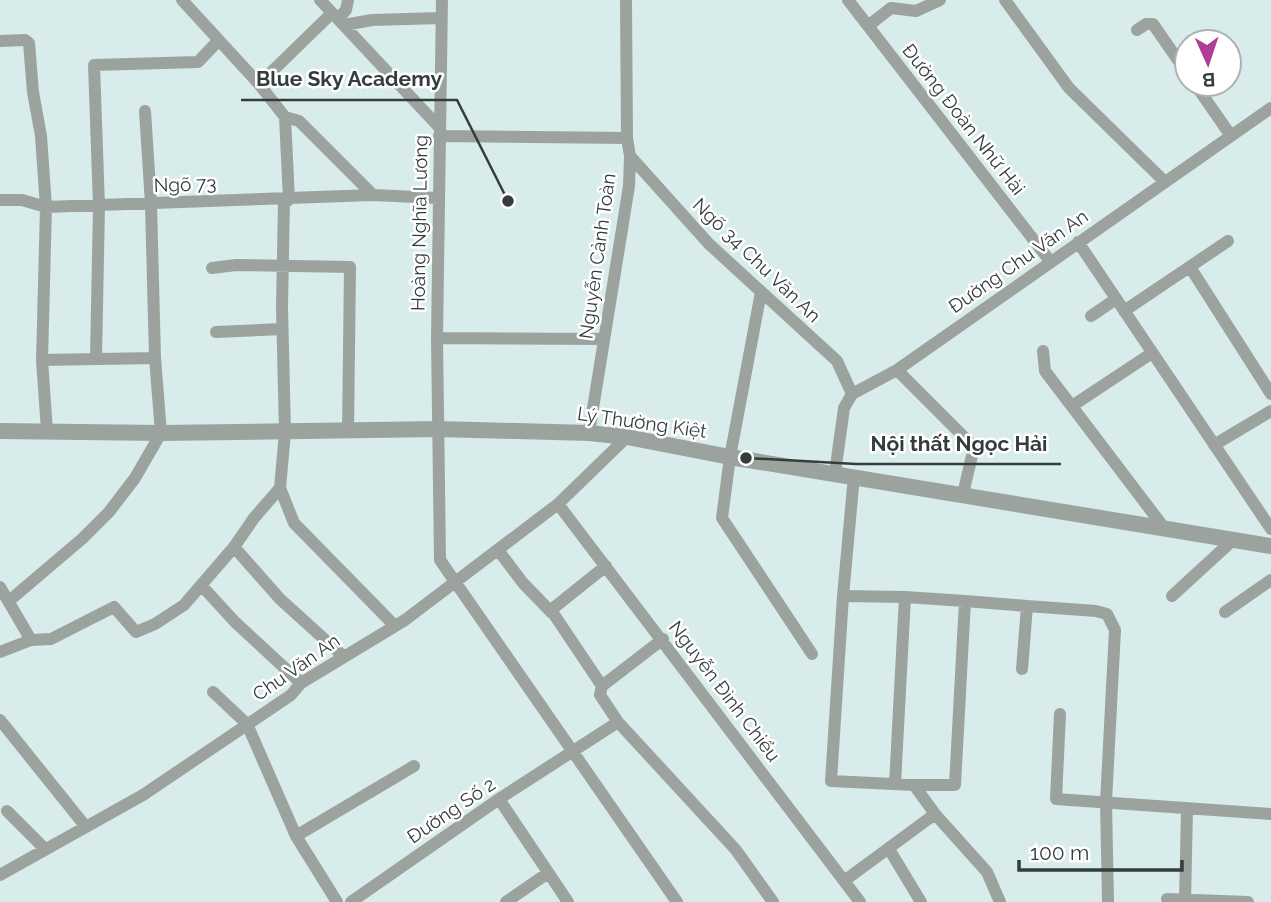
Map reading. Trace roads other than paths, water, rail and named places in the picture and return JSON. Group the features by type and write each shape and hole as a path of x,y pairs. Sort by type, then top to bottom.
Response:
{"street":[{"path":"183,0 260,84 285,117 286,200 282,329 285,432 280,488 295,523 395,626"},
{"path":"320,0 439,132 627,138"},
{"path":"260,84 338,19 346,10 348,0"},
{"name":"Hoàng Nghĩa Lương","path":"442,0 437,338 439,553 443,567 677,902"},
{"name":"Nguyễn Cảnh Toàn","path":"589,433 629,186 626,0"},
{"name":"Đường Đoàn Nhữ Hài","path":"848,0 1050,261"},
{"path":"868,26 891,8 916,11 940,0"},
{"path":"1004,0 1069,88 1165,182"},
{"path":"338,19 441,18"},
{"path":"1137,30 1146,24 1153,24 1173,53"},
{"path":"0,41 25,40 29,45 33,92 41,136 46,207 42,360 47,431"},
{"path":"96,359 99,206 94,65 198,62 218,41"},
{"path":"1205,98 1231,136"},
{"name":"Đường Chu Văn An","path":"852,394 897,370 1271,108"},
{"path":"9,601 83,538 109,512 135,478 161,433 155,358 151,204 145,111"},
{"path":"285,117 299,121 373,195"},
{"name":"Ngõ 34 Chu Văn An","path":"630,156 709,244 837,361 852,394"},
{"name":"Ngõ 73","path":"0,200 22,200 46,207 373,195 438,198"},
{"path":"1078,242 1271,529"},
{"path":"1124,311 1228,242"},
{"path":"212,268 236,265 350,267 348,432"},
{"path":"1190,267 1271,394"},
{"path":"761,292 722,513 725,524 812,654"},
{"path":"1091,316 1116,299"},
{"path":"216,332 282,329"},
{"path":"437,338 604,339"},
{"path":"1043,351 1045,371 1165,529"},
{"path":"1072,406 1152,353"},
{"path":"42,360 155,358"},
{"path":"897,370 974,447 963,494"},
{"path":"835,473 844,408 852,394"},
{"path":"1214,445 1271,411"},
{"name":"Lý Thường Kiệt","path":"0,431 161,433 438,429 589,433 627,437 730,457 1271,546"},
{"name":"Chu Văn An","path":"0,874 143,796 291,695 301,683 395,626 558,504 627,437"},
{"path":"854,476 831,781 955,785 965,601"},
{"path":"0,652 31,640 51,639 114,607 136,632 155,624 184,605 280,488"},
{"name":"Nguyễn Đình Chiểu","path":"558,504 860,902"},
{"path":"1172,596 1233,540"},
{"path":"234,547 280,599 344,657"},
{"path":"498,550 523,583 552,613 602,687"},
{"path":"552,613 552,607 606,566"},
{"path":"1225,612 1271,580"},
{"path":"201,585 235,622 301,683"},
{"path":"0,587 31,640"},
{"path":"843,596 965,601 1107,614 1115,630 1106,802 1108,902"},
{"path":"895,784 905,597"},
{"path":"1022,669 1027,606"},
{"path":"663,639 602,687 600,695 618,722 727,839 773,902"},
{"path":"213,692 247,724 296,836 337,902"},
{"path":"1060,714 1056,799 1271,814"},
{"path":"0,720 86,827"},
{"name":"Đường Số 2","path":"351,902 499,799 618,722"},
{"path":"296,836 414,766"},
{"path":"914,785 935,814 987,872 999,902"},
{"path":"499,799 568,902"},
{"path":"1185,901 1187,808"},
{"path":"7,811 45,849"},
{"path":"844,881 935,814"},
{"path":"889,849 921,902"},
{"path":"506,902 548,873"},
{"path":"1167,899 1248,902"}],"place":[{"name":"Blue Sky Academy","path":"508,201"},
{"name":"Nội thất Ngọc Hải","path":"746,458"}]}
